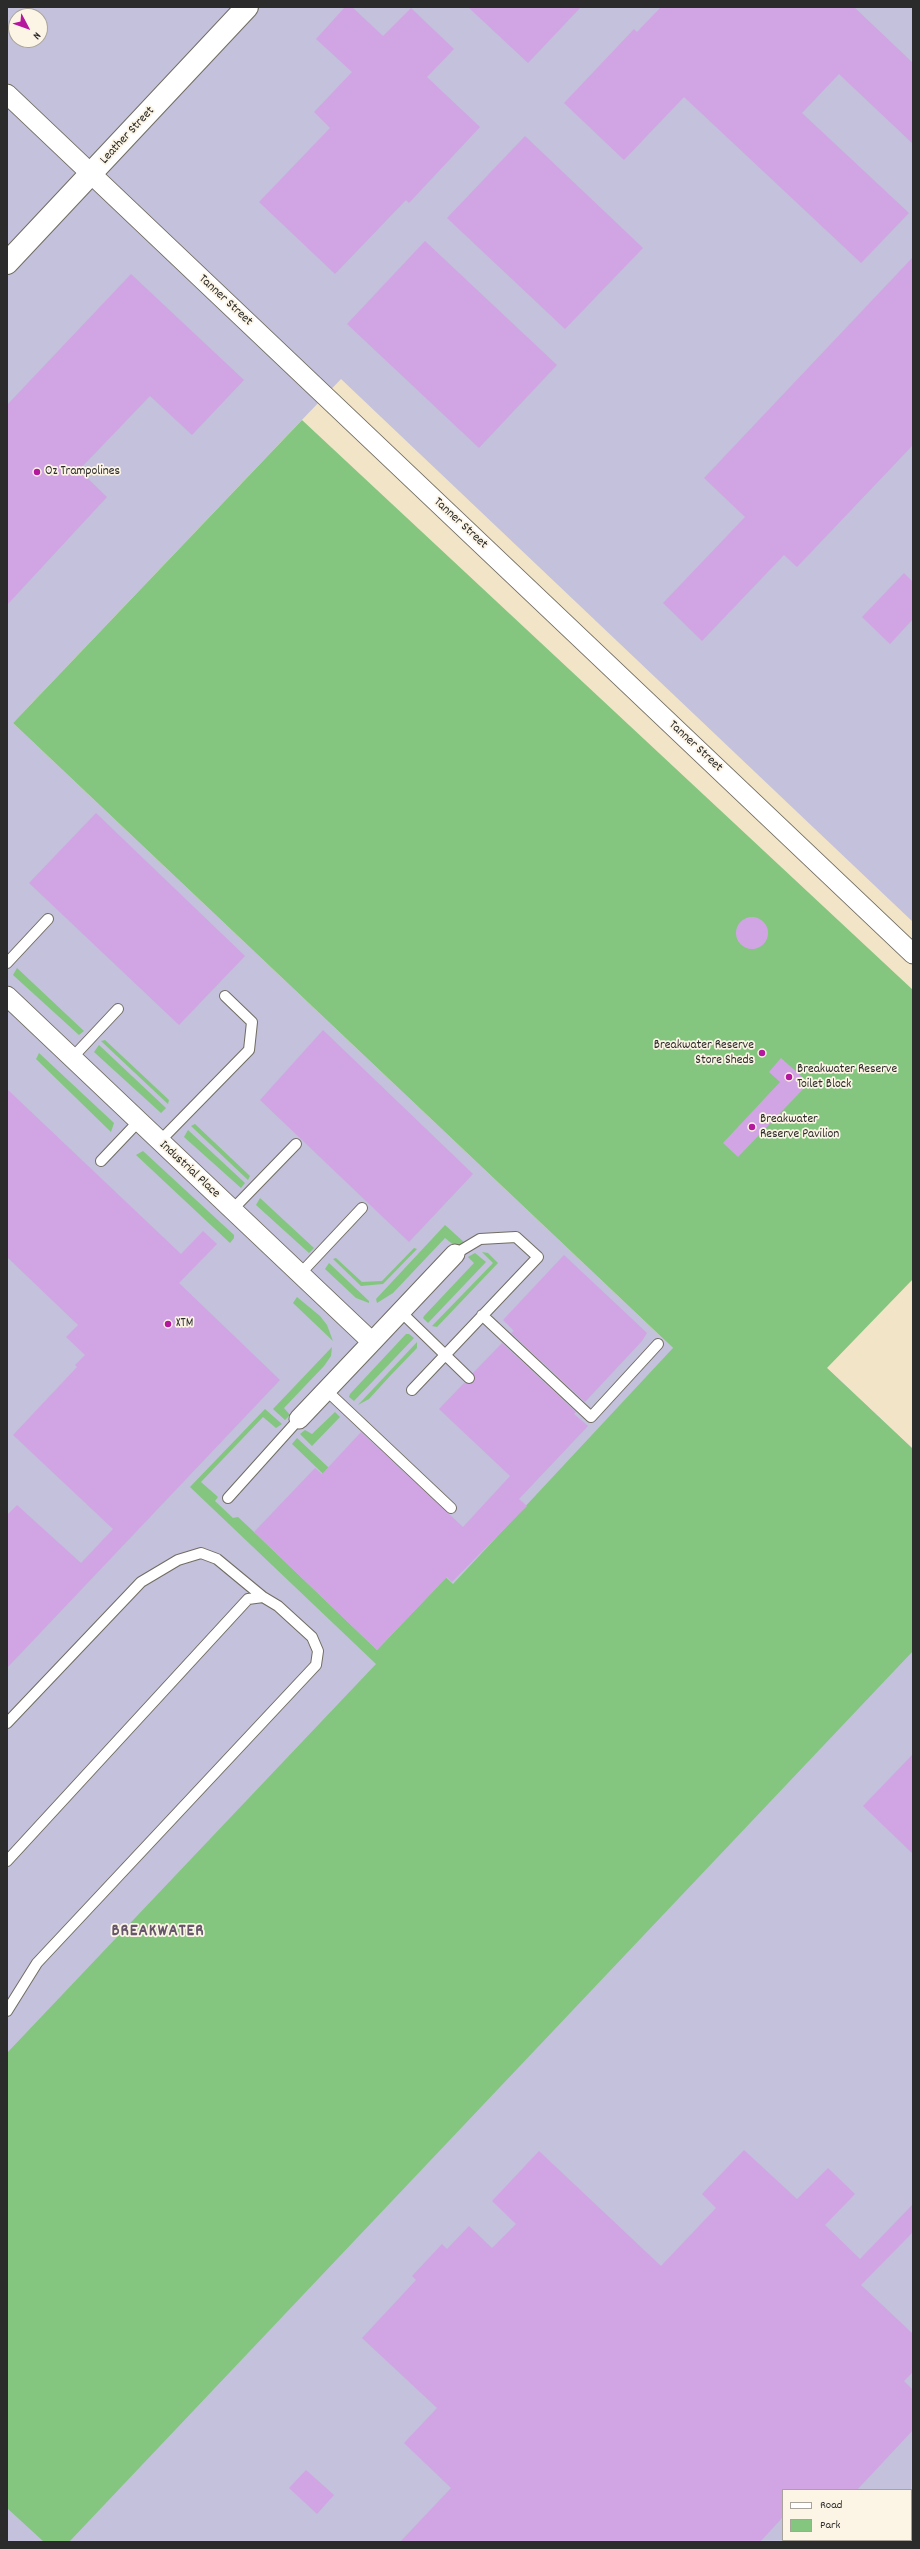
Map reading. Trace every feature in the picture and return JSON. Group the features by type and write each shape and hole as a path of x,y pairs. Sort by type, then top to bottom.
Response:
{"street":[{"name":"Leather Street","path":"7,263 247,7"},
{"name":"Tanner Street","path":"7,94 913,954"},
{"name":"Industrial Place","path":"7,996 159,1142 372,1342"},
{"path":"299,1419 455,1254"}],"lane":[{"path":"7,963 48,919"},
{"path":"159,1142 249,1050 252,1022 224,996"},
{"path":"72,1058 118,1008"},
{"path":"101,1161 138,1122"},
{"path":"232,1210 296,1144"},
{"path":"300,1274 362,1208"},
{"path":"412,1390 444,1354 538,1257 516,1237 480,1239 455,1254"},
{"path":"400,1312 469,1378"},
{"path":"482,1315 591,1417 658,1344"},
{"path":"327,1391 451,1508"},
{"path":"228,1498 299,1419"},
{"path":"7,1723 141,1582 178,1560 201,1553 217,1559 263,1597 278,1606 312,1637 318,1651 316,1665 37,1963 7,2011"},
{"path":"7,1860 248,1599 263,1597"}],"shaded area":[{"path":"7,7 913,7 913,922 341,379 13,723 673,1348 827,1368 913,1449 913,2518 912,2519 912,2489 782,2489 782,2541 891,2541 7,2542"}],"green space":[{"path":"302,420 913,990 913,1279 827,1368 913,1449 913,1651 69,2542 44,2542 7,2508 7,2053 376,1664 190,1487 265,1409 282,1424 276,1428 263,1417 201,1482 218,1497 215,1501 233,1518 238,1517 377,1650 439,1585 292,1444 297,1438 453,1584 673,1348 13,723"},
{"path":"17,968 84,1031 79,1035 13,975"},
{"path":"105,1040 169,1100 168,1104 101,1041"},
{"path":"99,1045 166,1108 161,1113 94,1052"},
{"path":"39,1053 114,1123 111,1132 36,1059"},
{"path":"195,1124 250,1176 248,1180 191,1126"},
{"path":"188,1130 245,1183 241,1188 184,1137"},
{"path":"143,1151 234,1235 234,1238 230,1243 136,1155"},
{"path":"260,1198 314,1248 309,1253 256,1205"},
{"path":"445,1225 465,1243 456,1247 445,1238 393,1293 377,1303 376,1299"},
{"path":"414,1248 417,1249 383,1284 361,1286 333,1259 336,1258 362,1282 382,1281"},
{"path":"482,1252 488,1253 498,1263 437,1327 432,1326 493,1263"},
{"path":"475,1253 486,1262 428,1323 423,1318 424,1316 474,1263 468,1257"},
{"path":"329,1263 369,1301 369,1303 356,1298 325,1269"},
{"path":"297,1297 320,1316 327,1325 333,1341 293,1303"},
{"path":"406,1334 409,1334 414,1338 354,1401 349,1397 350,1394"},
{"path":"417,1342 417,1348 369,1399 358,1405"},
{"path":"332,1347 331,1356 324,1366 284,1408 290,1415 285,1420 273,1409"},
{"path":"335,1412 340,1417 312,1446 300,1434 305,1430 312,1434"}],"building":[{"path":"345,7 352,7 383,36 411,8 454,49 427,77 480,127 409,203 406,200 335,274 259,202 330,128 314,112 352,72 316,39"},
{"path":"468,7 581,7 528,63"},
{"path":"661,7 854,7 913,63 913,144 839,74 802,113 909,213 861,263 684,97 624,160 564,103 634,29 637,32"},
{"path":"525,136 643,248 565,329 447,218"},
{"path":"425,241 557,365 479,448 347,324"},
{"path":"913,257 913,445 797,567 784,555 702,641 663,603 745,517 704,478"},
{"path":"131,274 244,380 192,435 150,396 79,470 107,497 7,605 7,405"},
{"path":"904,573 913,582 913,619 890,644 862,617"},
{"path":"96,813 245,956 179,1025 29,883"},
{"path":"749,917 755,917 764,921 768,933 764,945 755,949 749,949 740,945 736,936 736,930 740,921"},
{"path":"323,1030 473,1174 409,1242 260,1100"},
{"path":"781,1058 809,1083 738,1157 723,1143 780,1082 769,1072"},
{"path":"7,1089 181,1254 203,1231 217,1244 179,1283 280,1380 7,1668 7,1515 17,1505 81,1563 113,1529 13,1435 77,1367 75,1365 85,1355 66,1337 78,1325 7,1257"},
{"path":"564,1255 647,1333 642,1341 585,1402 511,1333 514,1331 503,1320"},
{"path":"502,1343 576,1412 574,1414 588,1426 519,1499 527,1506 452,1582 447,1577 377,1650 254,1532 315,1468 322,1474 361,1432 463,1527 510,1476 439,1409 464,1383 470,1384 474,1382 473,1373"},
{"path":"913,1754 913,1854 863,1806"},
{"path":"744,2150 797,2199 828,2168 855,2194 825,2225 860,2259 913,2204 913,2232 861,2285 913,2334 913,2372 904,2381 913,2390 913,2430 858,2489 782,2489 782,2518 760,2542 400,2542 451,2488 404,2443 437,2408 362,2338 416,2280 412,2276 442,2244 447,2249 469,2226 492,2248 516,2224 492,2201 539,2151 661,2266 716,2208 702,2194"},
{"path":"306,2470 334,2495 317,2514 289,2488"}],"place":[{"name":"Oz Trampolines","path":"37,472"},
{"name":"Breakwater Reserve Store Sheds","path":"762,1053"},
{"name":"Breakwater Reserve Toilet Block","path":"789,1077"},
{"name":"Breakwater Reserve Pavilion","path":"752,1127"},
{"name":"XTM","path":"168,1324"}],"district":[{"name":"BREAKWATER","path":"158,1933"}]}
